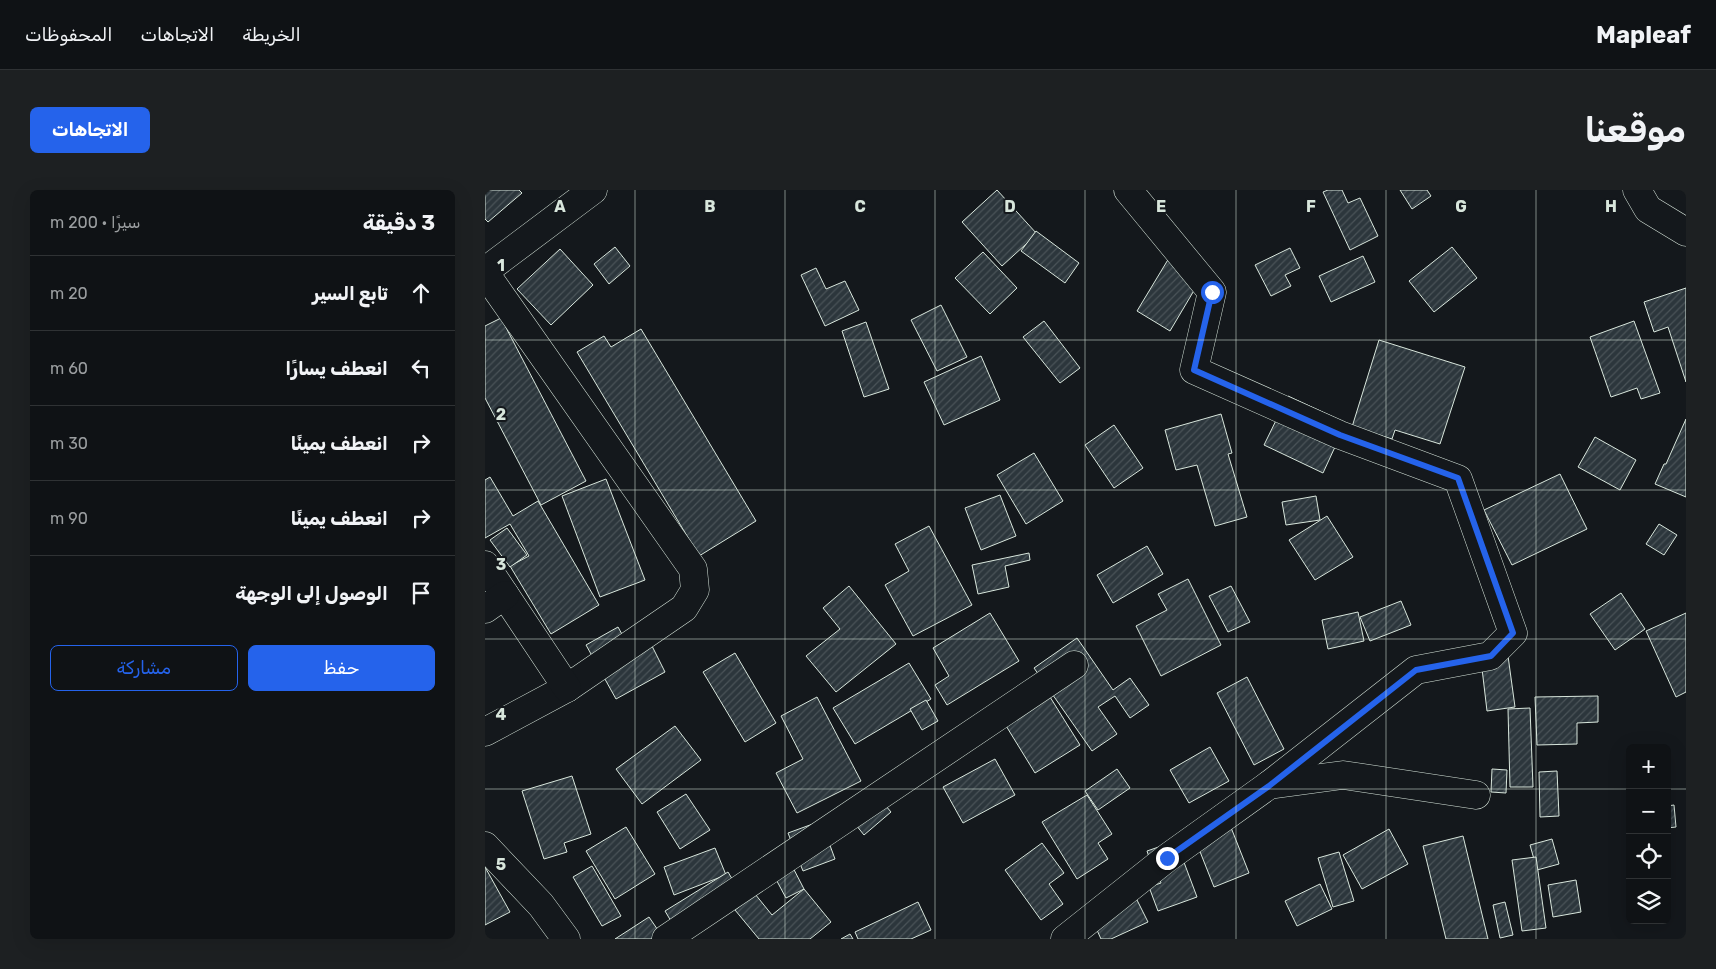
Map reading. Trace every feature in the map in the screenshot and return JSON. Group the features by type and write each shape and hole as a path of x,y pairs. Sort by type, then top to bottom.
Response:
{"street":[{"path":"485,732 567,688 684,608 695,590 693,569 485,272 593,190"},
{"path":"1065,939 1167,858 1269,786 1416,670 1491,656 1513,633 1458,478 1340,435 1194,370 1212,292 1128,190"},
{"path":"1637,190 1648,209 1686,232"},
{"path":"485,565 495,602 567,688"},
{"path":"666,939 1074,665"},
{"path":"1269,786 1343,775 1476,795"},
{"path":"485,846 541,905 566,939"}],"building":[{"path":"485,190 519,190 522,193 488,222 485,219"},
{"path":"997,190 1037,234 1002,266 962,222"},
{"path":"1342,190 1348,203 1360,198 1378,236 1350,250 1323,192"},
{"path":"1400,190 1427,190 1431,196 1412,209"},
{"path":"1036,231 1079,263 1065,283 1021,251"},
{"path":"615,247 630,266 609,284 594,264"},
{"path":"1452,247 1477,278 1434,312 1409,281"},
{"path":"1290,248 1300,268 1285,275 1291,286 1271,296 1255,265"},
{"path":"560,249 593,285 551,325 517,289"},
{"path":"983,252 1017,288 990,314 955,278"},
{"path":"1363,256 1375,282 1331,302 1319,276"},
{"path":"1169,258 1202,277 1170,331 1137,311"},
{"path":"816,268 826,289 845,281 859,310 825,326 801,275"},
{"path":"1686,288 1686,382 1668,327 1654,332 1644,302"},
{"path":"941,305 967,357 937,371 911,320"},
{"path":"501,318 586,481 541,505 485,398 485,326"},
{"path":"1044,321 1080,368 1060,383 1023,337"},
{"path":"1634,321 1660,393 1641,399 1637,388 1611,397 1590,337"},
{"path":"866,322 889,389 864,397 842,331"},
{"path":"641,329 756,521 699,556 577,352 604,336 611,347"},
{"path":"1379,340 1465,367 1440,444 1395,430 1392,439 1352,427"},
{"path":"981,356 1000,400 944,425 924,382"},
{"path":"1288,396 1346,423 1323,473 1264,445"},
{"path":"1221,414 1232,453 1228,454 1247,517 1215,526 1197,465 1176,470 1165,430"},
{"path":"1686,419 1686,497 1655,484"},
{"path":"1114,425 1143,468 1114,488 1085,445"},
{"path":"1595,437 1636,460 1620,490 1578,467"},
{"path":"1034,453 1063,501 1026,524 997,475"},
{"path":"1560,474 1587,529 1512,565 1484,510"},
{"path":"490,477 513,516 538,501 599,605 551,634 510,566 529,556 510,524 485,538 485,480"},
{"path":"606,479 645,580 600,597 562,496"},
{"path":"1000,495 1016,536 981,550 965,508"},
{"path":"1316,496 1320,520 1286,525 1282,502"},
{"path":"1327,516 1353,557 1315,580 1289,540"},
{"path":"1659,524 1677,535 1664,555 1646,544"},
{"path":"929,526 972,605 913,636 885,585 909,571 895,544"},
{"path":"507,528 527,555 510,567 490,540"},
{"path":"1147,546 1163,574 1113,603 1097,575"},
{"path":"1029,553 1030,560 1005,566 1009,587 978,594 972,565"},
{"path":"1188,579 1221,645 1161,676 1136,626 1167,610 1158,594"},
{"path":"849,586 896,644 836,692 806,656 840,629 823,608"},
{"path":"1231,586 1250,622 1228,632 1209,596"},
{"path":"1621,593 1645,629 1615,650 1590,614"},
{"path":"1401,601 1411,625 1370,641 1360,617"},
{"path":"1358,612 1364,641 1328,649 1322,620"},
{"path":"990,613 1019,661 947,705 935,685 949,676 933,648"},
{"path":"1686,613 1686,692 1676,697 1646,631"},
{"path":"618,627 634,656 652,646 665,672 616,699 586,645"},
{"path":"1077,638 1113,690 1130,678 1149,705 1130,718 1115,696 1098,707 1117,734 1092,751 1034,668"},
{"path":"735,653 776,723 745,742 703,672"},
{"path":"1508,656 1515,707 1487,711 1481,660"},
{"path":"909,663 931,699 855,744 833,708"},
{"path":"1247,677 1284,749 1254,765 1217,693"},
{"path":"1045,689 1080,745 1035,773 1000,716"},
{"path":"1598,696 1598,722 1577,723 1577,744 1537,745 1535,697"},
{"path":"817,697 861,781 797,813 776,773 803,759 781,716"},
{"path":"926,700 938,721 922,730 910,709"},
{"path":"1530,708 1533,787 1510,787 1508,709"},
{"path":"675,726 701,760 642,804 616,769"},
{"path":"1210,747 1229,781 1189,803 1170,770"},
{"path":"995,759 1015,795 963,823 943,787"},
{"path":"1117,769 1130,788 1098,810 1085,791"},
{"path":"1492,769 1507,770 1506,793 1491,792"},
{"path":"1557,771 1559,816 1540,817 1539,772"},
{"path":"572,776 591,834 564,843 567,852 544,859 522,791"},
{"path":"875,793 891,812 864,835 848,815"},
{"path":"686,794 710,830 680,849 657,812"},
{"path":"1087,795 1112,834 1098,843 1108,859 1077,879 1042,822"},
{"path":"1671,805 1674,805 1676,827 1671,828"},
{"path":"821,821 835,859 803,871 788,833"},
{"path":"1230,825 1249,873 1214,887 1195,839"},
{"path":"626,827 655,874 615,899 586,851"},
{"path":"1389,829 1408,864 1362,889 1343,855"},
{"path":"1463,836 1488,939 1446,939 1423,846"},
{"path":"1552,839 1559,864 1537,870 1530,845"},
{"path":"1176,841 1197,897 1158,911 1149,887 1161,883 1155,865 1152,866 1147,851"},
{"path":"1042,843 1064,873 1049,884 1063,904 1041,920 1005,870"},
{"path":"715,848 726,875 674,895 664,867"},
{"path":"1339,852 1354,901 1333,907 1318,858"},
{"path":"1536,857 1546,928 1522,931 1512,860"},
{"path":"789,860 804,889 786,898 771,870"},
{"path":"592,866 621,916 602,926 573,877"},
{"path":"485,867 510,912 485,925"},
{"path":"728,872 741,894 678,933 665,911"},
{"path":"1576,880 1581,912 1553,917 1548,885"},
{"path":"1320,884 1332,909 1297,926 1285,901"},
{"path":"804,889 831,922 810,939 759,939 735,910 755,894 772,915"},
{"path":"1136,898 1148,922 1111,939 1101,939 1092,919"},
{"path":"918,902 931,930 911,939 858,939 855,932"},
{"path":"1505,902 1513,935 1500,938 1493,905"},
{"path":"649,917 664,939 615,939"},
{"path":"850,934 853,939 841,939"}],"route":[{"path":"1167,858 1269,786 1416,670 1491,656 1513,633 1458,478 1340,435 1194,370 1212,292"}]}
